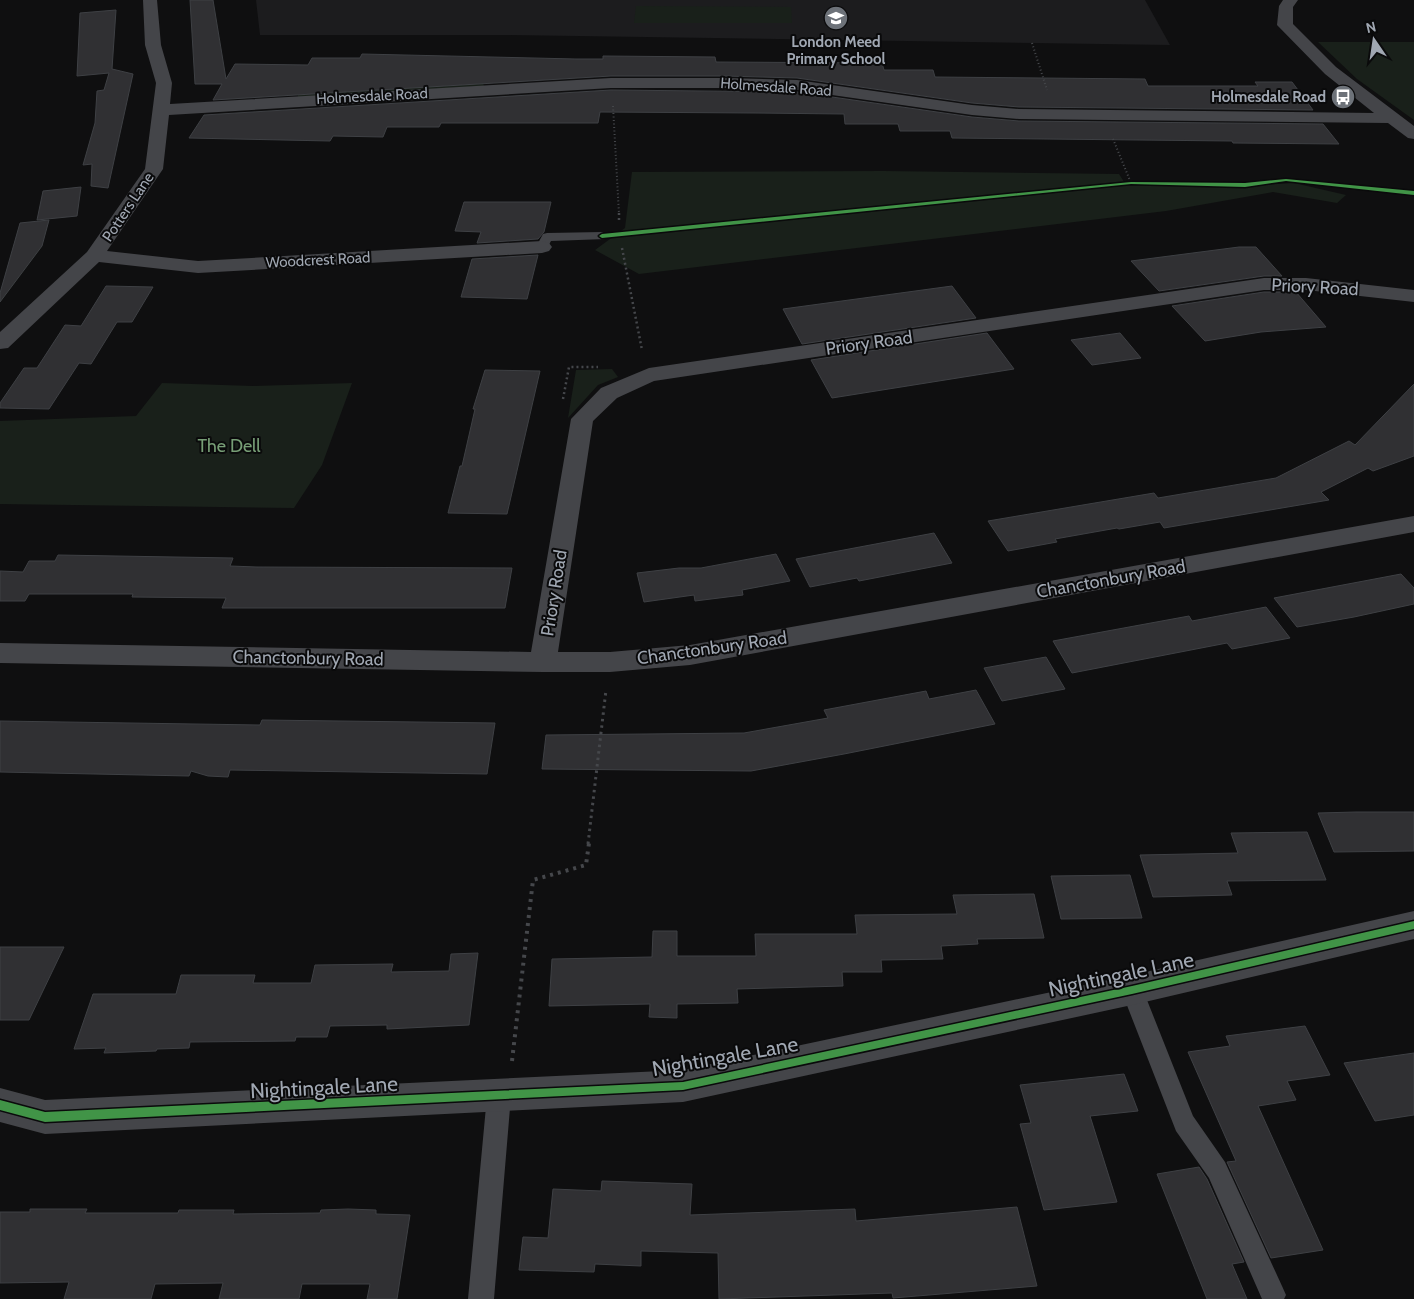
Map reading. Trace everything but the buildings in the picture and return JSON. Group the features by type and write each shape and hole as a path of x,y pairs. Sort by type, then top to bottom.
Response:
{"street":[{"name":"Potters Lane","path":"0,343 94,256 154,169 164,83 153,45 150,0"},
{"path":"1292,0 1286,6 1285,25 1291,32 1341,81 1414,134"},
{"name":"Holmesdale Road","path":"160,110 281,101 611,83 725,83 797,85 972,110 1103,115 1392,118"},
{"name":"Woodcrest Road","path":"94,256 198,267 542,247"},
{"name":"Priory Road","path":"543,662 582,419 609,393 649,375 1264,284 1306,284 1414,296"},
{"name":"Chanctonbury Road","path":"0,653 610,662 700,653 1414,524"},
{"name":"Nightingale Lane","path":"0,1105 45,1117 683,1086 1132,990 1414,925"}],"lane":[{"path":"542,247 547,237 602,236"},
{"path":"1132,990 1184,1123 1217,1170 1273,1296"},
{"path":"481,1299 503,1096"}],"path":[{"path":"1032,43 1055,114"},
{"path":"1103,115 1131,183"},
{"path":"1121,184 1140,183"},
{"path":"503,1096 532,880 586,865 610,662"}],"shaded area":[{"name":"London Meed Primary School","path":"256,0 1145,0 1170,45 510,35 260,35"}],"green space":[{"path":"636,6 791,7 792,23 634,23"},
{"path":"1318,42 1414,42 1414,120 1357,79"},
{"path":"483,83 484,86 298,97 298,95"},
{"path":"883,171 1119,174 1126,185 1246,186 1294,183 1346,195 1337,203 1273,192 1166,211 639,274 595,250 625,228 632,172"},
{"path":"612,369 618,377 598,385 568,418 576,370"},
{"name":"The Dell","path":"162,383 253,386 352,383 322,465 294,508 0,504 0,421 136,416"}],"cycle path":[{"path":"602,236 1131,183 1245,185 1286,180 1414,193"},
{"path":"0,1105 45,1117 683,1086 1132,990 1414,925"}],"place":[{"name":"London Meed Primary School","path":"836,18"},
{"name":"Holmesdale Road","path":"1343,97"}]}
